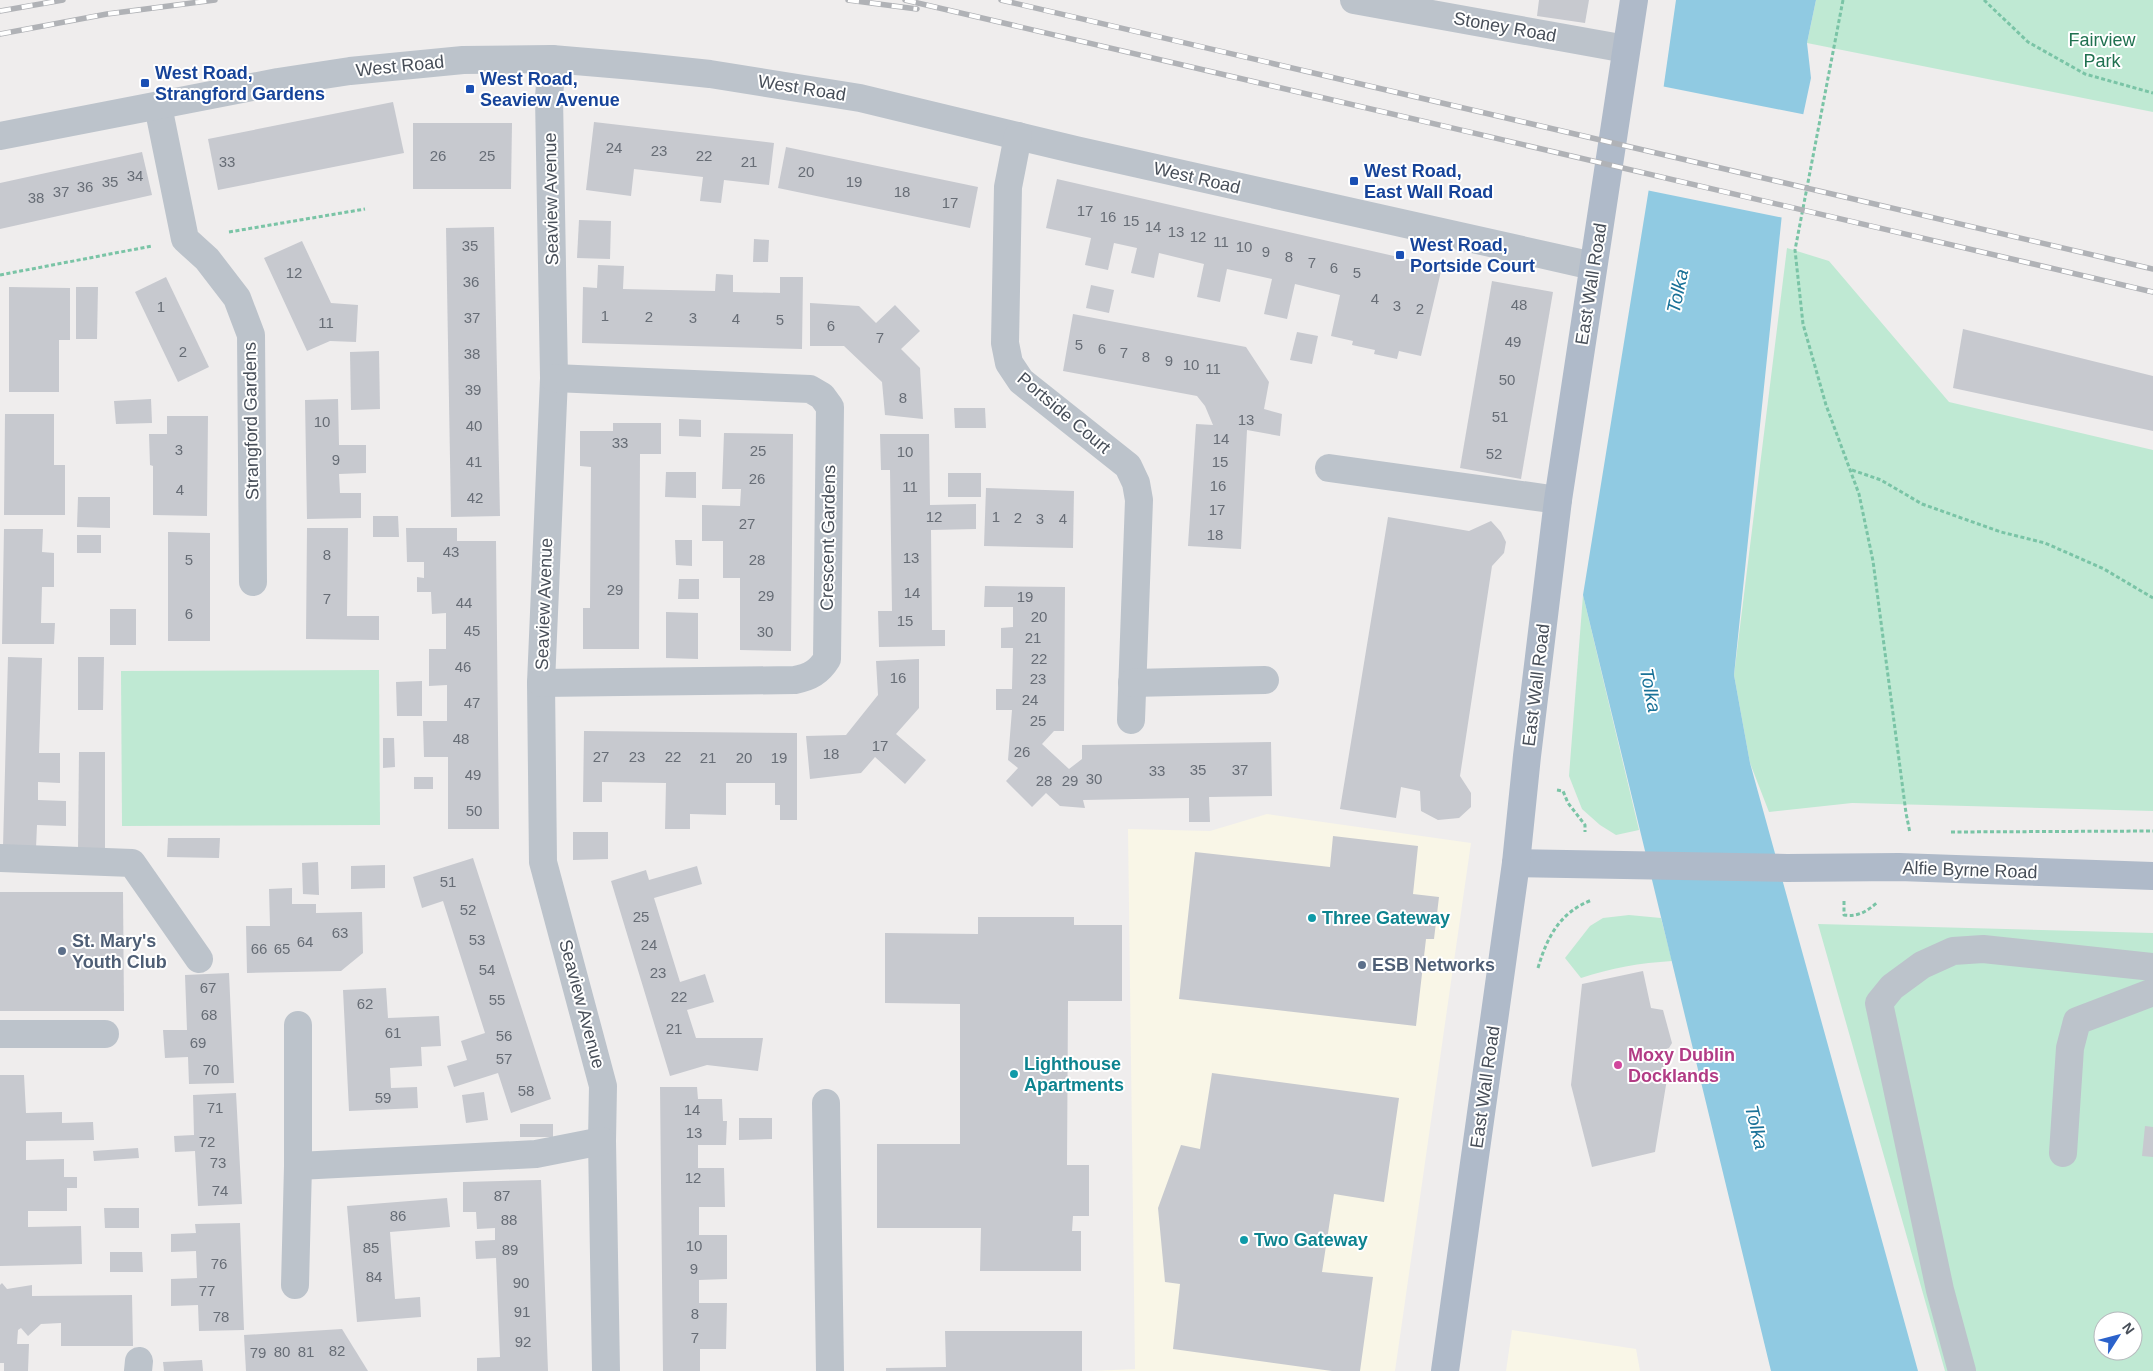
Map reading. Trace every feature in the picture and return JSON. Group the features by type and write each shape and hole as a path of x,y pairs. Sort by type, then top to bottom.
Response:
{"main road":[{"name":"East Wall Road","path":"1445,1371 1516,863 1558,500 1634,0"},
{"name":"Alfie Byrne Road","path":"1516,863 1584,866 1899,867 2153,876"}],"street":[{"name":"Stoney Road","path":"1354,0 1626,49"},
{"name":"West Road","path":"0,136 278,82 350,71 463,60 552,59 710,74 860,98 1018,136 1593,266"},
{"name":"Seaview Avenue","path":"552,59 549,97 554,378 541,683 543,862 603,1086 602,1141 606,1371"},
{"name":"Strangford Gardens","path":"158,106 185,239 207,259 237,298 251,335 253,582"},
{"name":"Portside Court","path":"1018,136 1008,187 1005,343 1009,363 1022,382 1128,466 1136,483 1140,500 1131,720"},
{"name":"Crescent Gardens","path":"541,683 795,680 807,678 820,670 827,659 830,407 822,396 810,389 554,378"},
{"path":"1329,468 1558,500"},
{"path":"1132,683 1265,680"},
{"path":"0,858 132,863 199,960"},
{"path":"1962,1371 1940,1290 1879,1003 1892,987 1922,966 1953,951 1983,949 2153,967"},
{"path":"2063,1153 2070,1048 2077,1021 2153,992"},
{"path":"296,1285 298,1025"},
{"path":"0,1034 105,1034"},
{"path":"826,1103 830,1371"},
{"path":"298,1166 536,1154 602,1141"}],"path":[{"path":"1843,0 1796,250 1803,324 1826,405 1859,494 1873,561 1906,813 1910,833 1920,833"},
{"path":"1984,0 2028,42 2085,74 2153,93"},
{"path":"1851,470 1880,480 1922,504 2001,532 2045,543 2104,569 2153,598"},
{"path":"1556,790 1563,792 1568,803 1585,825 1585,834"},
{"path":"1949,832 2153,831"},
{"path":"1844,907 1844,915 1855,916 1869,910 1881,898"}],"shaded area":[{"path":"1267,814 1471,843 1395,1371 1093,1371 1135,1369 1128,829 1210,831"},
{"path":"1512,1330 1636,1349 1640,1371 1506,1371"}],"green space":[{"name":"Fairview Park","path":"1816,0 2153,0 2153,112 1807,43"},
{"path":"1787,248 1829,261 1949,402 2153,450 2153,811 1852,803 1769,812 1750,763 1734,675"},
{"path":"1583,595 1639,830 1616,835 1600,825 1582,809 1569,776"},
{"path":"379,670 380,825 122,826 121,671"},
{"path":"1629,915 1661,918 1672,961 1626,966 1581,978 1565,958 1590,926 1603,918"},
{"path":"1818,924 2153,933 2153,1371 1945,1371"}],"water":[{"name":"Tolka","path":"1676,0 1816,0 1807,43 1811,78 1782,214 1734,675 1750,763 1918,1371 1771,1371 1583,595 1650,182"}],"pier":[{"path":"1661,86 1807,115 1784,218 1646,190"}],"building":[{"path":"1539,0 1589,0 1585,23 1537,16"},
{"path":"393,102 404,153 218,190 208,139"},
{"path":"594,122 774,143 769,185 724,180 721,203 700,201 703,177 634,169 631,196 586,190"},
{"path":"413,123 512,123 511,189 413,189"},
{"path":"786,147 978,187 970,228 778,188"},
{"path":"142,152 152,195 0,229 0,183"},
{"path":"1057,179 1442,267 1421,356 1399,351 1397,359 1374,354 1375,350 1352,345 1353,341 1331,336 1340,295 1295,284 1287,319 1264,314 1272,279 1227,269 1220,302 1197,297 1204,264 1159,253 1154,278 1131,273 1137,248 1114,243 1108,270 1085,265 1091,238 1046,228"},
{"path":"579,220 611,221 610,259 577,258"},
{"path":"494,227 500,516 451,517 446,228"},
{"path":"754,239 769,240 768,262 753,262"},
{"path":"302,241 331,303 358,305 356,342 330,341 307,351 264,258"},
{"path":"598,265 624,266 623,289 715,291 716,274 733,275 733,292 780,293 780,277 803,277 802,349 582,343 583,287 597,288"},
{"path":"166,277 209,367 178,382 135,292"},
{"path":"1492,281 1553,292 1521,479 1460,468"},
{"path":"1091,285 1114,290 1109,313 1086,308"},
{"path":"9,287 70,288 70,340 59,340 59,392 9,392"},
{"path":"76,287 98,287 97,339 76,339"},
{"path":"810,303 859,306 876,323 895,305 920,331 901,349 920,368 923,419 885,415 882,382 844,346 810,346"},
{"path":"1073,314 1246,347 1269,382 1264,409 1282,414 1280,436 1247,430 1241,549 1188,546 1196,424 1213,425 1205,406 1197,396 1063,371"},
{"path":"1963,329 2153,376 2153,431 1953,388"},
{"path":"1297,332 1318,336 1312,364 1290,360"},
{"path":"379,351 380,409 351,410 350,352"},
{"path":"151,399 152,423 116,424 114,401"},
{"path":"338,399 339,445 366,445 366,473 339,474 340,493 361,493 361,518 307,519 305,400"},
{"path":"954,408 985,408 986,428 955,428"},
{"path":"5,414 54,414 54,465 65,465 65,515 4,515"},
{"path":"167,416 208,416 207,516 153,515 153,466 150,465 149,434 167,434"},
{"path":"679,419 701,420 701,437 679,436"},
{"path":"613,423 661,423 661,454 640,454 639,649 583,649 583,608 590,608 591,467 580,466 580,431 613,431"},
{"path":"724,433 793,434 791,651 740,650 740,578 723,578 723,541 702,541 702,505 740,506 741,489 722,489"},
{"path":"880,434 929,434 930,505 976,504 976,529 931,530 932,630 945,630 945,646 879,647 878,611 892,611 890,470 881,470"},
{"path":"666,472 696,472 696,498 665,497"},
{"path":"948,473 981,473 981,497 948,497"},
{"path":"986,488 1074,491 1073,548 984,546"},
{"path":"78,497 110,497 110,528 77,527"},
{"path":"373,516 398,516 399,537 373,537"},
{"path":"1388,517 1469,531 1491,521 1501,532 1506,542 1504,553 1492,566 1460,776 1471,793 1471,807 1459,818 1438,820 1421,811 1420,791 1401,787 1396,818 1340,809"},
{"path":"307,528 348,528 347,616 379,616 379,640 306,639"},
{"path":"406,528 457,528 457,541 496,541 499,829 448,829 448,757 424,757 423,721 447,721 447,685 429,686 429,649 446,649 446,613 432,614 431,592 417,592 417,577 424,578 424,562 407,562"},
{"path":"4,529 43,529 42,552 54,553 54,587 42,587 41,623 55,623 54,644 2,644"},
{"path":"168,532 210,533 210,641 168,641"},
{"path":"77,535 101,535 101,553 77,553"},
{"path":"675,540 692,540 692,566 676,565"},
{"path":"679,579 699,579 699,599 678,599"},
{"path":"985,586 1065,587 1064,731 1054,731 1042,744 1069,769 1082,759 1082,745 1271,742 1272,796 1209,797 1210,822 1189,822 1189,798 1083,800 1085,808 1060,806 1046,793 1032,807 1006,781 1018,768 1008,760 1012,710 996,710 996,689 1012,689 1013,648 1001,648 1001,628 1013,627 1013,607 984,607"},
{"path":"110,609 136,609 136,645 110,645"},
{"path":"666,612 698,613 698,659 666,658"},
{"path":"8,657 42,658 39,753 60,753 60,783 38,782 38,800 66,801 66,826 37,825 36,848 3,847"},
{"path":"78,657 104,657 103,710 78,710"},
{"path":"919,659 919,708 896,734 926,760 905,784 875,757 861,773 810,779 806,736 846,735 878,695 876,661"},
{"path":"422,681 422,716 397,716 396,682"},
{"path":"584,731 797,733 797,820 780,820 780,805 775,805 775,783 726,783 726,815 690,814 690,829 665,829 666,783 602,782 602,802 583,802"},
{"path":"383,738 394,738 395,767 383,768"},
{"path":"79,752 105,752 105,851 78,851"},
{"path":"414,777 433,777 433,789 414,789"},
{"path":"573,832 608,832 608,859 573,860"},
{"name":"Three Gateway","path":"1333,836 1418,846 1413,894 1439,897 1434,939 1426,939 1416,1026 1179,999 1195,852 1330,867"},
{"path":"168,838 220,838 219,858 167,857"},
{"path":"473,858 551,1099 511,1113 498,1073 454,1087 447,1066 467,1060 461,1041 485,1033 443,901 422,908 413,877"},
{"path":"318,862 319,895 303,894 302,863"},
{"path":"385,865 385,888 351,889 351,866"},
{"path":"697,866 702,884 654,898 680,982 705,974 714,1002 687,1010 696,1038 763,1038 758,1071 707,1065 670,1076 611,881 646,870 649,880"},
{"path":"292,888 292,904 316,904 316,913 362,912 363,953 341,971 247,973 246,926 270,926 269,889"},
{"name":"St. Mary's Youth Club","path":"0,892 123,892 124,1011 0,1011"},
{"name":"Lighthouse Apartments","path":"978,917 1074,917 1074,925 1122,925 1122,1001 1068,1001 1067,1165 1089,1165 1089,1216 1073,1216 1072,1231 1081,1231 1081,1271 980,1271 981,1228 877,1228 877,1144 960,1144 960,1004 885,1003 885,933 978,934"},
{"name":"Moxy Dublin Docklands","path":"1643,971 1651,1008 1663,1010 1672,1043 1669,1048 1661,1051 1667,1079 1655,1152 1592,1167 1571,1085 1582,984"},
{"path":"229,973 234,1083 189,1084 188,1057 165,1058 163,1030 187,1030 185,975"},
{"path":"386,988 388,1018 439,1016 441,1046 421,1047 422,1066 390,1068 391,1088 417,1087 418,1108 349,1111 343,990"},
{"name":"Two Gateway","path":"1212,1073 1399,1098 1384,1202 1334,1194 1322,1272 1373,1277 1360,1371 1332,1371 1173,1349 1180,1284 1165,1282 1158,1208 1181,1145 1200,1149"},
{"path":"0,1075 24,1075 26,1113 62,1112 62,1123 93,1122 94,1140 26,1141 26,1160 64,1159 64,1177 77,1177 77,1188 67,1188 67,1211 28,1211 28,1227 81,1226 82,1264 0,1266"},
{"path":"660,1087 697,1087 698,1099 722,1099 723,1121 727,1121 726,1145 698,1145 698,1168 724,1168 725,1207 699,1207 699,1235 727,1235 727,1279 699,1280 699,1303 727,1303 726,1349 700,1349 700,1371 663,1371"},
{"path":"484,1092 488,1120 466,1123 462,1095"},
{"path":"236,1093 242,1204 198,1206 195,1151 175,1152 174,1136 194,1135 193,1095"},
{"path":"739,1118 772,1118 772,1139 739,1140"},
{"path":"520,1124 553,1124 553,1137 520,1137"},
{"path":"2145,1126 2153,1127 2153,1157 2142,1156"},
{"path":"138,1148 139,1158 94,1161 93,1151"},
{"path":"541,1180 548,1371 477,1371 477,1358 500,1357 496,1258 476,1259 475,1241 495,1240 495,1228 477,1229 476,1212 463,1212 463,1182"},
{"path":"447,1198 450,1227 390,1232 395,1299 420,1297 421,1317 357,1322 347,1206"},
{"path":"104,1208 139,1208 139,1228 105,1228"},
{"path":"240,1223 244,1330 199,1331 198,1305 171,1306 171,1279 197,1278 196,1251 171,1252 171,1234 196,1233 195,1224"},
{"path":"110,1252 142,1252 143,1272 110,1272"},
{"path":"2,1283 7,1289 32,1285 32,1296 132,1295 133,1346 61,1346 61,1323 41,1324 28,1336 21,1328 18,1330 17,1344 29,1344 28,1371 4,1371 4,1363 0,1363 0,1285"},
{"path":"342,1329 368,1371 246,1371 244,1335"},
{"path":"945,1331 1082,1331 1082,1371 886,1371 886,1368 946,1367"},
{"path":"202,1360 203,1371 164,1371 163,1362"}],"railway":[{"path":"0,11 63,0"},
{"path":"0,34 107,14 215,0"},
{"path":"848,0 917,9"},
{"path":"905,0 2153,292"},
{"path":"1001,0 2153,269"}],"place":[{"name":"West Road, Strangford Gardens","path":"145,83"},
{"name":"West Road, Seaview Avenue","path":"470,89"},
{"name":"West Road, East Wall Road","path":"1354,181"},
{"name":"West Road, Portside Court","path":"1400,255"},
{"name":"Three Gateway","path":"1312,918"},
{"name":"St. Mary's Youth Club","path":"62,951"},
{"name":"ESB Networks","path":"1362,965"},
{"name":"Moxy Dublin Docklands","path":"1618,1065"},
{"name":"Lighthouse Apartments","path":"1014,1074"},
{"name":"Two Gateway","path":"1244,1240"}]}
